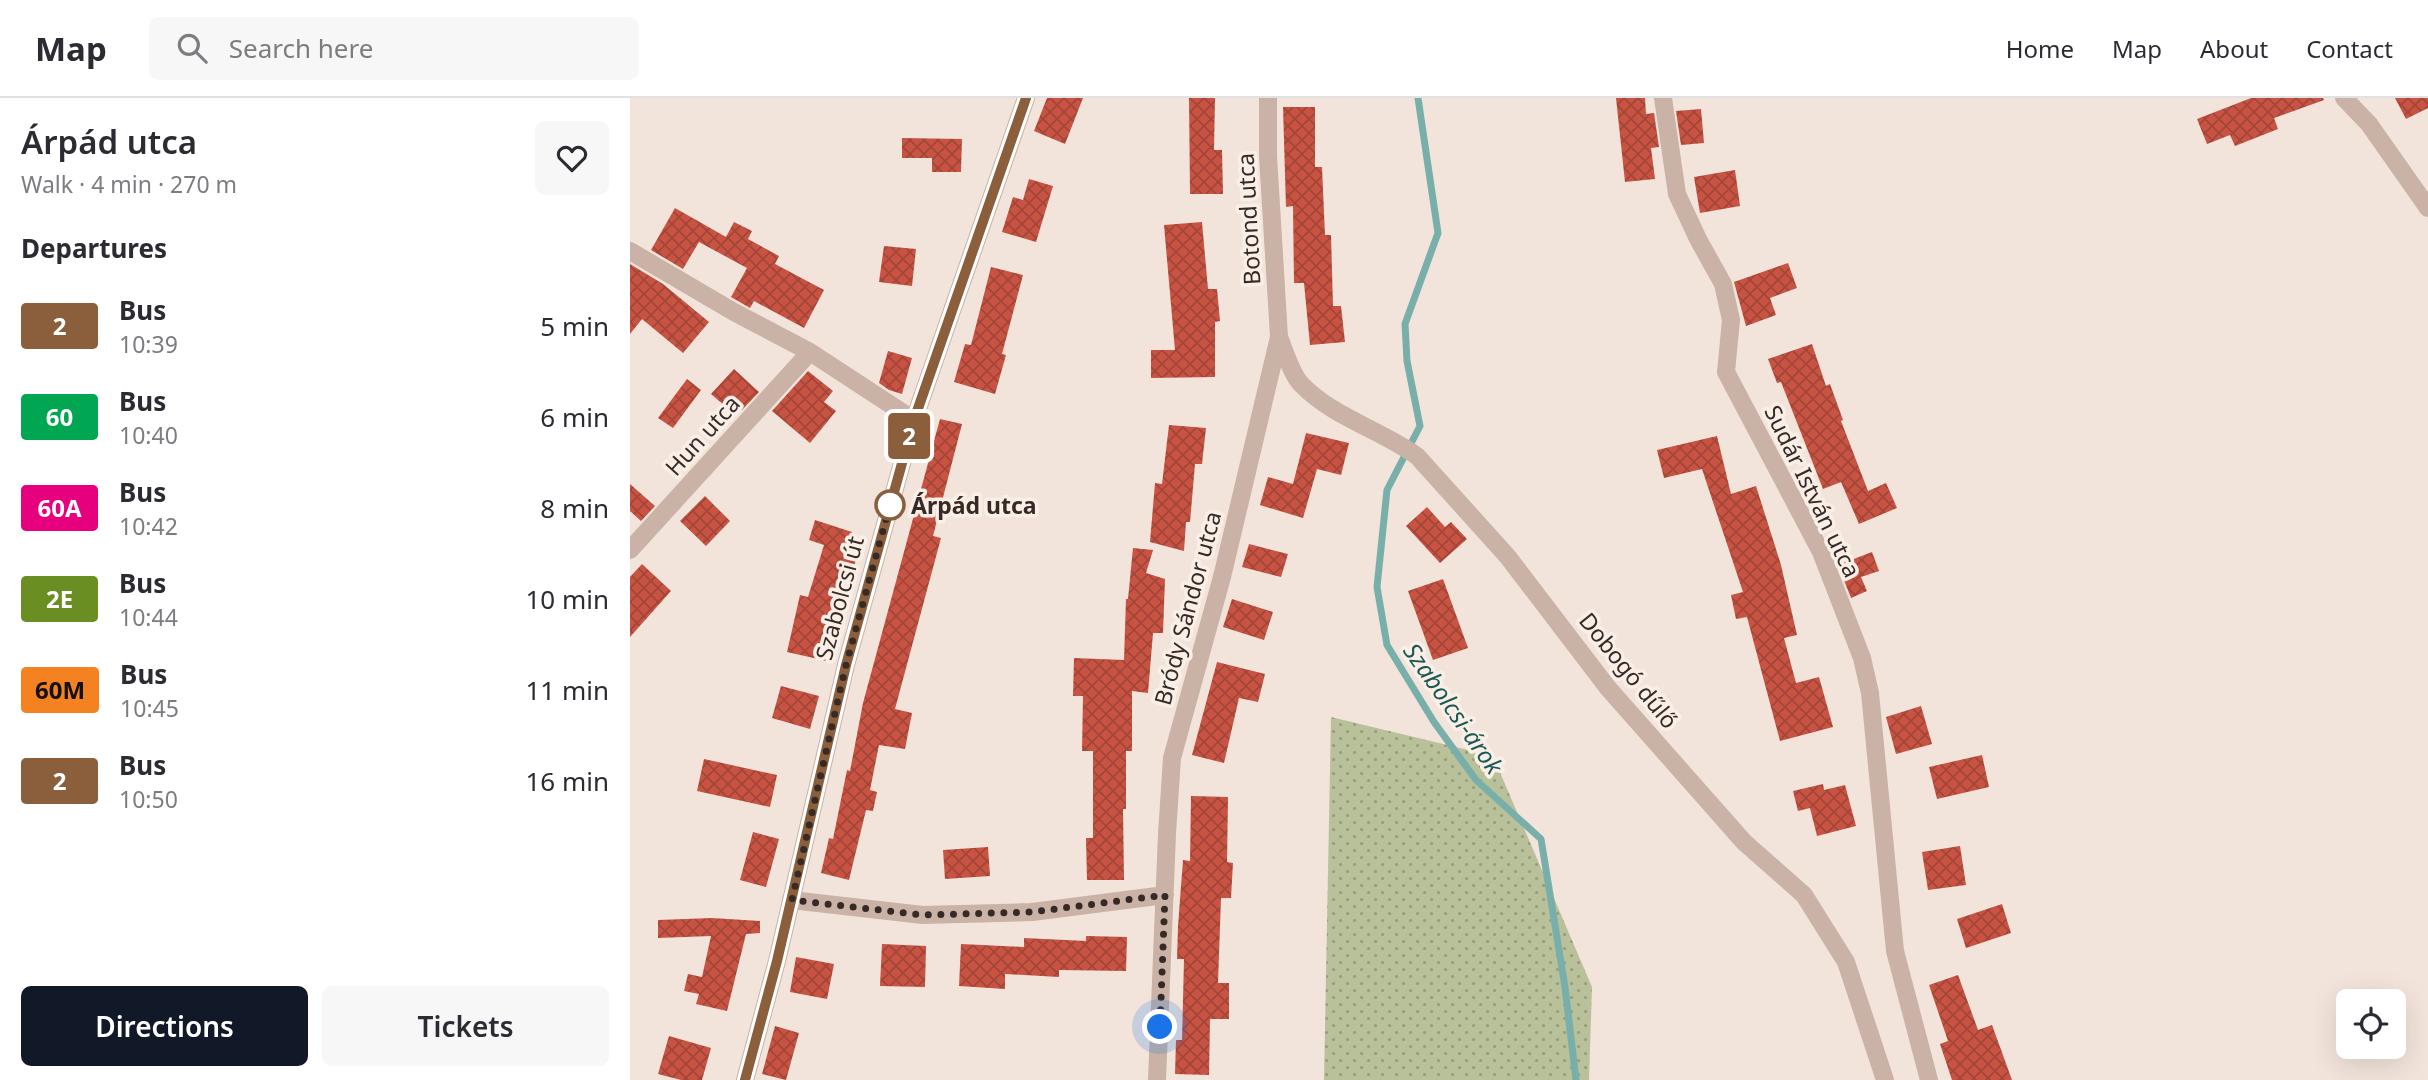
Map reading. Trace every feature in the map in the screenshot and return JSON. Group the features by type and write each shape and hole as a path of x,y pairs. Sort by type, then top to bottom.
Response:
{"street":[{"name":"Szabolcsi út","path":"746,1080 792,900 846,665 914,420 1026,98"},
{"name":"Botond utca","path":"1268,98 1268,156 1279,337"},
{"name":"Sudár István utca","path":"1663,98 1677,194 1723,284 1731,320 1726,372 1821,552 1862,658 1870,692 1895,951 1929,1080"},
{"path":"2344,98 2370,124 2428,208"},
{"path":"630,251 734,312 810,352 914,420"},
{"name":"Dobogó dűlő","path":"1279,337 1300,384 1329,405 1401,444 1417,456 1508,556 1617,699 1744,842 1804,895 1846,962 1885,1080"},
{"name":"Bródy Sándor utca","path":"1157,1080 1172,758 1222,578 1279,337"},
{"name":"Hun utca","path":"630,550 810,352"},
{"path":"792,900 923,915 1032,912 1165,895"}],"green space":[{"path":"1331,717 1493,756 1592,987 1589,1080 1324,1080"}],"building":[{"path":"1047,98 1083,98 1065,144 1034,131"},
{"path":"1189,98 1215,98 1214,150 1222,150 1223,194 1190,194"},
{"path":"1616,98 1645,98 1646,114 1654,113 1659,147 1651,148 1655,179 1625,182"},
{"path":"2251,98 2324,100 2274,118 2278,129 2235,146 2230,135 2207,144 2197,119"},
{"path":"2395,98 2428,98 2428,108 2406,119"},
{"path":"1283,107 1315,107 1315,167 1322,167 1325,235 1331,235 1333,306 1341,306 1345,342 1310,345 1304,283 1294,283 1293,206 1286,207"},
{"path":"1701,109 1704,143 1681,145 1676,111"},
{"path":"902,138 962,139 961,172 932,172 932,158 902,158"},
{"path":"1735,170 1740,206 1700,213 1694,177"},
{"path":"1029,179 1053,186 1036,242 1002,232 1013,197 1023,200"},
{"path":"675,208 726,237 734,222 752,231 748,239 779,256 775,264 824,290 804,328 754,301 750,308 731,297 747,268 699,242 683,269 651,250"},
{"path":"1202,222 1208,289 1217,289 1220,321 1215,322 1215,377 1151,378 1151,350 1175,350 1164,225"},
{"path":"884,246 916,249 912,286 879,282"},
{"path":"1788,263 1797,288 1770,298 1776,315 1746,326 1734,282"},
{"path":"630,264 663,284 709,322 683,353 642,319 630,334"},
{"path":"991,267 1023,275 1002,354 1006,355 995,394 954,382 965,344 971,345"},
{"path":"1812,344 1826,386 1830,384 1868,491 1886,483 1897,508 1859,524 1841,482 1823,489 1781,382 1777,383 1768,359"},
{"path":"888,351 912,358 902,394 879,383"},
{"path":"734,369 759,392 742,410 731,400 725,406 711,394"},
{"path":"808,371 833,391 824,402 836,411 810,443 772,411"},
{"path":"687,379 701,390 673,428 658,418"},
{"path":"940,419 962,424 933,536 941,538 895,709 912,713 905,749 879,745 870,790 877,792 873,811 866,810 849,880 821,873 829,838 833,839 863,703"},
{"path":"1169,425 1206,428 1202,464 1195,464 1190,522 1186,522 1184,551 1150,542 1155,483 1162,484"},
{"path":"1306,433 1349,443 1341,475 1317,469 1303,518 1260,505 1268,477 1293,484"},
{"path":"1717,436 1731,494 1756,486 1781,565 1797,635 1784,638 1796,683 1819,677 1833,727 1780,741 1747,617 1736,619 1731,595 1743,592 1702,469 1664,478 1657,450"},
{"path":"630,484 655,506 641,521 630,511"},
{"path":"705,496 730,521 706,546 680,521"},
{"path":"1427,507 1445,527 1451,522 1467,539 1440,563 1406,526"},
{"path":"815,520 852,532 849,546 856,555 855,564 842,570 832,602 840,604 827,661 787,652 800,595 808,597 824,545 809,540"},
{"path":"1249,544 1288,554 1281,577 1242,567"},
{"path":"1133,548 1153,550 1146,573 1165,579 1163,633 1153,633 1148,693 1132,691 1132,751 1126,751 1126,809 1123,809 1124,880 1087,880 1086,838 1093,838 1093,751 1082,751 1083,696 1073,696 1074,658 1124,660 1126,599"},
{"path":"1872,552 1879,571 1861,577 1867,591 1851,598 1838,565"},
{"path":"642,564 671,591 630,637 630,577"},
{"path":"1443,579 1468,648 1433,660 1408,591"},
{"path":"1232,599 1273,612 1264,640 1223,627"},
{"path":"1217,662 1265,674 1258,702 1239,698 1224,763 1192,755"},
{"path":"781,686 819,696 810,729 772,718"},
{"path":"1921,706 1932,744 1896,754 1886,717"},
{"path":"1982,755 1989,787 1937,799 1929,767"},
{"path":"704,759 777,775 770,807 697,791"},
{"path":"1823,784 1824,790 1845,785 1856,826 1817,836 1810,808 1798,811 1793,791"},
{"path":"1191,796 1228,797 1227,862 1233,863 1231,898 1221,898 1218,983 1229,983 1229,1019 1210,1019 1209,1075 1175,1074 1176,1040 1182,1040 1184,959 1177,959 1178,926 1183,860 1190,861"},
{"path":"753,832 779,839 766,887 740,880"},
{"path":"1960,846 1966,885 1928,890 1922,852"},
{"path":"988,847 990,876 945,879 943,850"},
{"path":"2002,904 2011,933 1966,948 1957,919"},
{"path":"712,918 760,921 760,933 746,934 727,1011 696,1004 699,994 684,991 688,974 702,977 711,936 658,938 658,920"},
{"path":"1086,936 1127,937 1126,971 1059,970 1059,977 1005,974 1005,989 959,986 961,944 1024,947 1024,938 1086,941"},
{"path":"882,944 926,946 925,987 880,986"},
{"path":"796,957 834,964 827,999 790,992"},
{"path":"1958,975 1978,1030 1992,1025 2012,1080 1952,1080 1940,1044 1948,1041 1929,985"},
{"path":"775,1026 799,1033 786,1080 762,1074"},
{"path":"669,1036 711,1048 702,1080 681,1080 658,1074"}],"waterway":[{"name":"Szabolcsi-árok","path":"1418,98 1438,233 1405,324 1407,361 1420,426 1387,490 1377,587 1387,645 1434,722 1476,780 1541,839 1565,987 1576,1080"}],"bus line":[{"name":"2","path":"745,1080 777,961 846,665 914,420 1026,98"}],"place":[{"name":"Árpád utca","path":"890,505"}],"route":[{"path":"890,505 893,494 846,665 792,900 923,915 1032,912 1165,895 1160,1027"}]}
